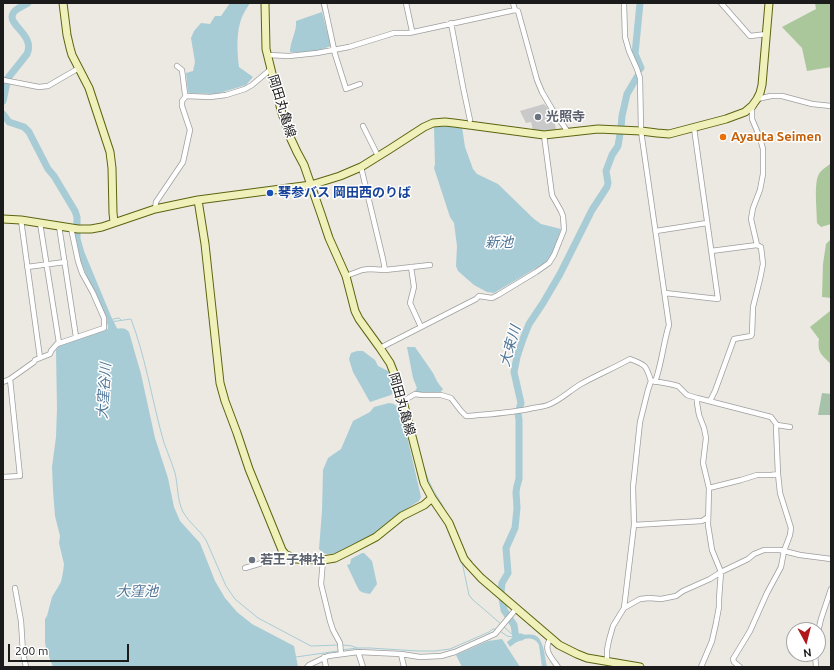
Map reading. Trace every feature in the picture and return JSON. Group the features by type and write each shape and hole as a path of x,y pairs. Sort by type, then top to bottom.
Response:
{"street":[{"path":"63,3 68,42 72,55 89,88 110,152 114,222"},
{"name":"岡田丸亀線","path":"265,3 266,49 281,110 290,137 304,165 329,238 346,276 355,311 390,363 394,372 403,401 422,478 432,498 448,523 462,553 469,565 481,578 559,646 587,658 611,664 640,667"},
{"path":"324,3 334,50 346,89 360,84"},
{"path":"406,3 412,32"},
{"path":"513,3 515,10 518,11 537,80 542,92 568,132"},
{"path":"611,664 607,650 613,626 624,608 634,525 633,486 640,422 648,390 660,368 664,340 669,325 641,131 640,78 625,37 624,3"},
{"path":"721,3 750,36 767,34"},
{"path":"710,402 734,339 751,336 752,334 752,307 763,264 761,247 758,245 751,219 764,174 763,149 752,119 752,109 762,86 769,3"},
{"path":"268,55 296,56 317,54 349,47 394,33 409,33 515,10"},
{"path":"451,24 470,120"},
{"path":"155,209 156,202 183,162 190,130 182,106 182,102 186,96 182,70 177,66"},
{"path":"6,80 44,87 79,68"},
{"path":"186,96 210,97 226,95 245,89 271,69"},
{"path":"3,219 21,220 74,229 91,229 155,209 198,200 311,185 334,178 361,167 419,129 433,123 449,123 544,136 598,128 669,134 726,119 745,112 757,99 771,96 782,96 812,104 831,106"},
{"path":"363,126 378,156"},
{"path":"665,293 718,299 694,128"},
{"path":"380,348 476,299 479,296 492,298 498,295 549,263 554,256 564,230 564,223 561,211 552,195 544,136"},
{"path":"361,167 385,270"},
{"path":"198,200 205,244 220,383 249,469 282,550 285,554 295,559 323,560 335,558 376,537 402,516 424,505 432,498"},
{"path":"21,220 40,358"},
{"path":"40,223 59,344"},
{"path":"656,231 708,223"},
{"path":"59,226 76,337"},
{"path":"3,382 10,379 35,360 50,354 51,351 59,344 104,328 104,318 78,262 74,229"},
{"path":"712,251 758,245"},
{"path":"27,267 65,262"},
{"path":"346,276 369,269 385,270 430,265"},
{"path":"411,267 414,287 410,302 422,327"},
{"path":"403,401 415,394 441,395 451,398 466,416 520,411 546,406 553,403 567,395 571,390 581,384 630,359 647,368 653,381"},
{"path":"3,477 20,476 10,379"},
{"path":"653,381 678,386 687,395 771,417 777,425 790,427"},
{"path":"697,398 699,416 706,438 703,463 709,488 708,525 712,550 721,572 719,607 716,624 712,641 701,667"},
{"path":"740,667 734,662 733,659 750,631 767,593 781,567 784,551 790,535 791,528 780,493 776,445 777,425"},
{"path":"709,488 741,480 757,474 778,474"},
{"path":"634,525 702,521 708,517"},
{"path":"624,608 640,599 661,599 676,596 764,550 784,551 831,559"},
{"path":"245,568 262,563 262,560 265,559 289,557"},
{"path":"323,560 321,584 330,621 340,649"},
{"path":"15,588 21,621 23,654 26,667"},
{"path":"820,622 831,589"},
{"path":"307,667 340,649 420,657 442,656 455,652 496,634 516,609"},
{"path":"550,639 546,648 558,667"},
{"path":"358,652 363,667"},
{"path":"401,654 404,667"},
{"path":"324,657 326,667"}],"shaded area":[{"name":"光照寺","path":"544,104 552,113 556,129 540,132 533,130 531,122 526,123 520,111"}],"green space":[{"path":"815,3 831,3 831,67 807,71 802,48 782,27 816,9"},
{"path":"831,163 831,224 821,227 817,223 817,180 820,172"},
{"path":"831,239 831,298 822,297 823,264 826,244"},
{"path":"831,307 831,364 821,353 819,348 819,339 810,327 830,311"},
{"path":"822,393 831,394 831,415 818,415"}],"water":[{"path":"230,3 250,3 240,23 237,48 239,67 253,77 246,85 216,94 190,93 188,92 186,73 193,71 195,62 191,38 194,31 201,23 210,24 215,16 221,16"},
{"path":"322,12 331,46 317,51 290,52 296,21"},
{"name":"新池","path":"434,127 462,127 465,147 473,169 477,174 498,184 541,224 561,229 551,257 543,264 494,293 487,292 474,285 458,271 456,266 457,246 454,223 450,217 434,168"},
{"name":"大窪池","path":"114,323 115,329 121,328 129,332 141,374 155,438 168,478 174,507 180,521 200,543 215,581 225,598 237,612 252,624 294,646 298,667 53,667 46,649 45,619 52,597 61,582 64,564 59,543 60,536 55,516 52,467 56,437 57,409 56,350 59,346 108,329 108,324"},
{"path":"407,347 415,347 443,389 440,393 428,394 414,392 417,388 413,378"},
{"path":"363,351 375,360 378,366 388,371 392,378 393,393 391,395 370,402 353,372 349,359 351,353"},
{"path":"389,403 394,404 401,410 421,497 419,501 395,516 373,534 341,553 323,553 319,549 323,470 328,458 341,449 353,421 370,412 374,407"},
{"path":"364,553 372,561 377,584 370,594 360,591 347,565 350,564 351,559"},
{"path":"515,635 534,635 540,640 544,649 547,667 542,667 539,645 533,639 521,640 510,647 507,642"},
{"path":"502,639 520,667 462,667 456,655 488,641"}],"waterway":[{"name":"大窪谷川","path":"3,101 8,78 27,54 29,47 24,35 13,21 12,16 15,11 28,3"},
{"path":"321,3 323,12"},
{"name":"大束川","path":"640,3 635,54 641,68 640,69"},
{"name":"大束川","path":"521,637 516,638 514,625 504,610 501,592 502,583 508,573 506,548 515,528 517,508 516,492 519,479 518,413 521,403 514,372 517,357 529,324 560,274 592,210 607,187 608,183 606,171 612,155 618,146 627,94 637,77"},
{"name":"大窪谷川","path":"3,114 9,122 24,127 29,132 48,169 54,176 75,211 77,217 77,239 81,253 115,332"},
{"path":"111,321 119,318 121,320"},
{"path":"110,322 131,319 144,361 162,437 175,473 181,507 185,516 206,540 226,586 235,599 258,618 311,646 339,645"},
{"path":"423,465 433,490 443,506"},
{"path":"462,562 469,595 501,624"},
{"path":"503,626 514,636"},
{"path":"342,650 357,648 418,651 450,649 493,629 497,629"},
{"path":"500,631 507,636 513,637"},
{"path":"343,645 357,648"},
{"path":"296,657 338,651"}],"place":[{"name":"光照寺","path":"538,117"},
{"name":"Ayauta Seimen","path":"723,137"},
{"name":"琴参バス 岡田西のりば","path":"270,193"},
{"name":"若王子神社","path":"252,560"}]}
